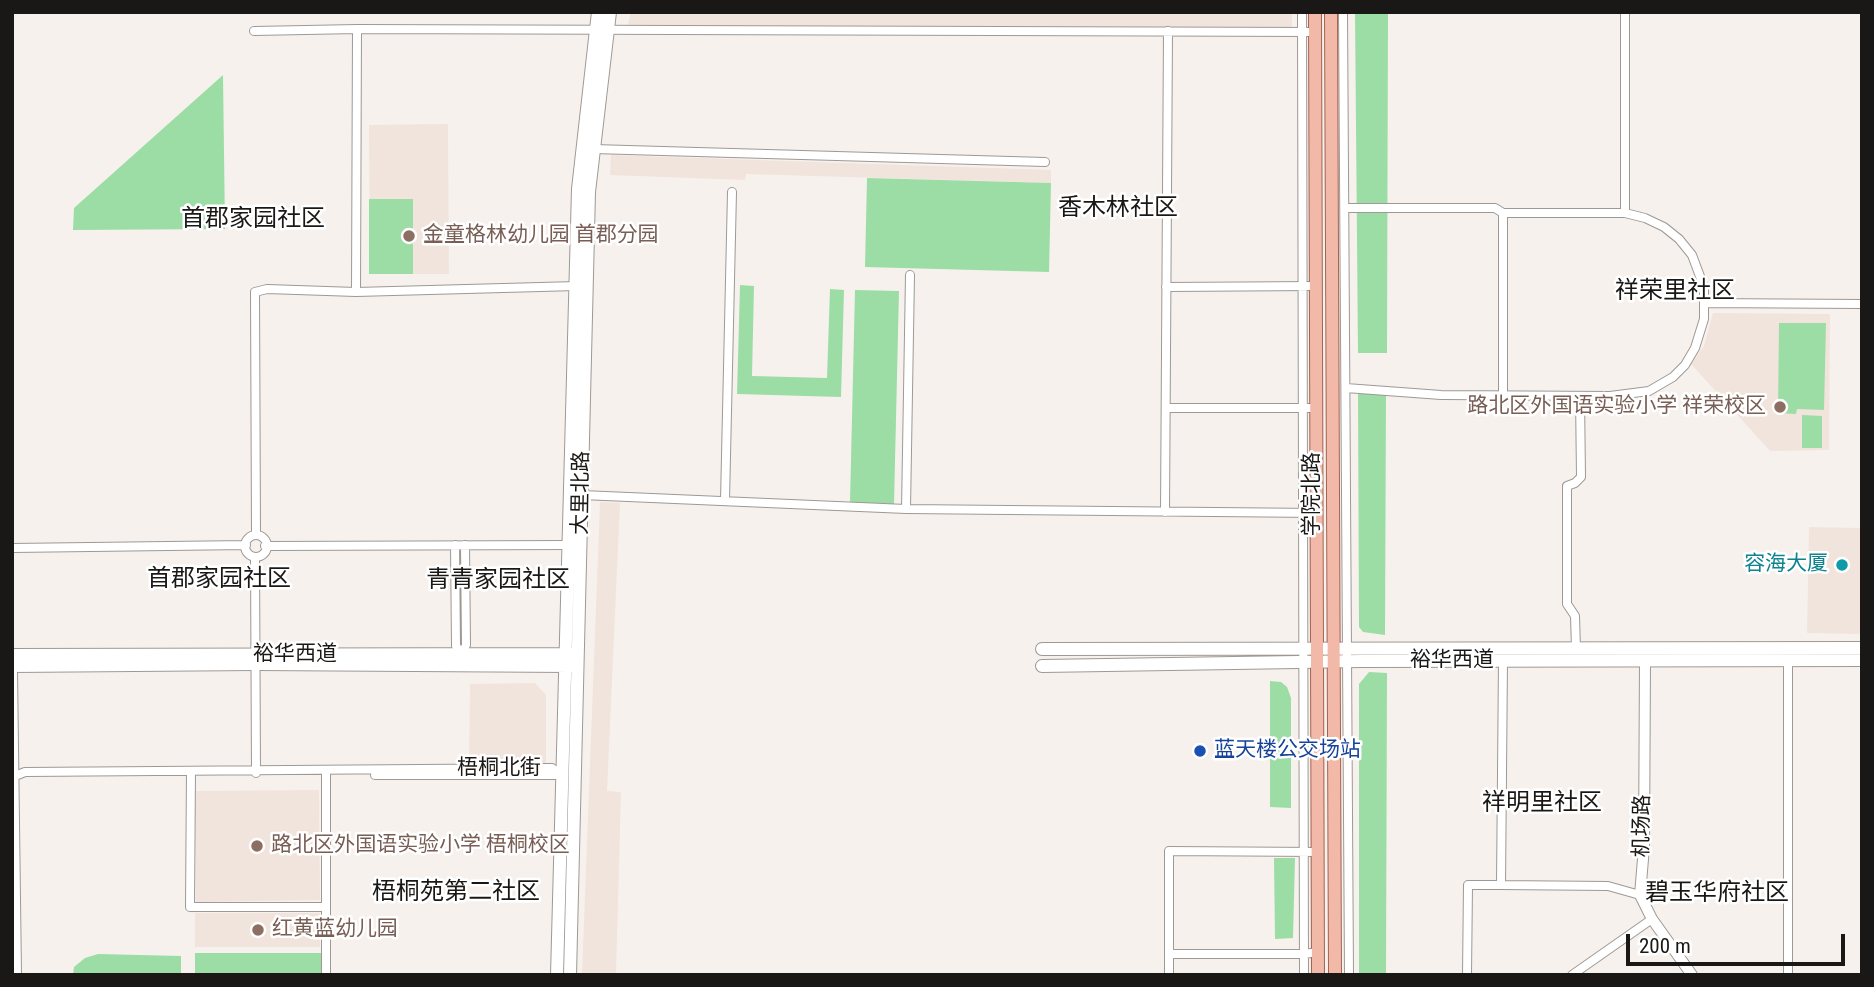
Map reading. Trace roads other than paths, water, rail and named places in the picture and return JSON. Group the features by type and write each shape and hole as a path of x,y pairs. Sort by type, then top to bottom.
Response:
{"main road":[{"name":"大里北路","path":"570,975 570,545 581,286 602,30 598,12"},
{"name":"大里北路","path":"557,975 561,775 582,495 578,189 602,30 610,12"},
{"name":"学院北路","path":"1315,12 1309,32 1309,286 1317,408 1318,975"},
{"name":"学院北路","path":"1331,12 1339,286 1340,648 1333,663 1335,975"},
{"path":"1309,286 1339,286"},
{"name":"裕华西道","path":"1042,649 1340,648 1576,655 1862,648"},
{"name":"裕华西道","path":"12,666 462,654 571,660"},
{"name":"裕华西道","path":"12,655 571,660"},
{"name":"裕华西道","path":"1042,666 1503,661 1576,655 1645,662 1862,660"},
{"path":"1318,952 1335,952"}],"street":[{"path":"254,31 1309,32 1302,12"},
{"path":"1343,12 1345,208 1339,286 1346,388 1340,648 1347,663 1349,975"},
{"path":"1625,12 1625,213"},
{"path":"356,292 357,29"},
{"path":"1165,512 1168,31"},
{"path":"593,149 1045,162"},
{"path":"725,500 732,192"},
{"path":"1345,208 1495,208 1503,213 1625,213 1655,222 1679,239 1692,255 1699,270 1705,303 1704,319 1695,348 1685,365 1667,382 1649,391 1631,395 1580,396 1441,395 1346,388"},
{"path":"1503,213 1503,395"},
{"path":"906,509 910,275"},
{"path":"256,534 256,292 267,289 356,292 581,286"},
{"path":"1166,288 1309,286 1303,408 1302,513 1304,975"},
{"path":"1705,303 1862,304"},
{"path":"1576,655 1575,616 1567,604 1567,486 1581,477 1580,396"},
{"path":"1166,408 1317,408"},
{"path":"582,495 906,509 1317,513"},
{"path":"256,534 249,537 246,545 249,554 256,558"},
{"path":"256,534 263,538 265,546 263,555 256,558"},
{"path":"12,548 246,545"},
{"path":"455,545 456,646 462,654 466,645 465,545"},
{"path":"265,546 570,545"},
{"path":"256,558 256,773"},
{"path":"1501,885 1503,661"},
{"path":"1788,661 1788,975"},
{"name":"机场路","path":"1640,895 1644,847 1645,662"},
{"path":"12,671 16,975"},
{"path":"325,772 326,975"},
{"name":"梧桐北街","path":"15,776 325,772 561,775"},
{"path":"190,773 190,907 325,908"},
{"path":"1169,975 1169,851 1318,852"},
{"path":"1467,975 1468,885 1608,886 1640,895 1652,919 1692,975"},
{"path":"1573,975 1652,919"},
{"path":"1335,952 1349,951"},
{"path":"1168,954 1318,952"}],"place":[{"name":"金童格林幼儿园 首郡分园","path":"409,236"},
{"name":"路北区外国语实验小学 祥荣校区","path":"1780,407"},
{"name":"容海大厦","path":"1842,565"},
{"name":"蓝天楼公交场站","path":"1200,751"},
{"name":"路北区外国语实验小学 梧桐校区","path":"257,846"},
{"name":"红黄蓝幼儿园","path":"258,930"}],"district":[{"name":"香木林社区","path":"1118,209"},
{"name":"首郡家园社区","path":"253,220"},
{"name":"祥荣里社区","path":"1675,292"},
{"name":"首郡家园社区","path":"219,580"},
{"name":"青青家园社区","path":"498,581"},
{"name":"祥明里社区","path":"1542,804"},
{"name":"梧桐苑第二社区","path":"456,893"},
{"name":"碧玉华府社区","path":"1717,894"}]}
